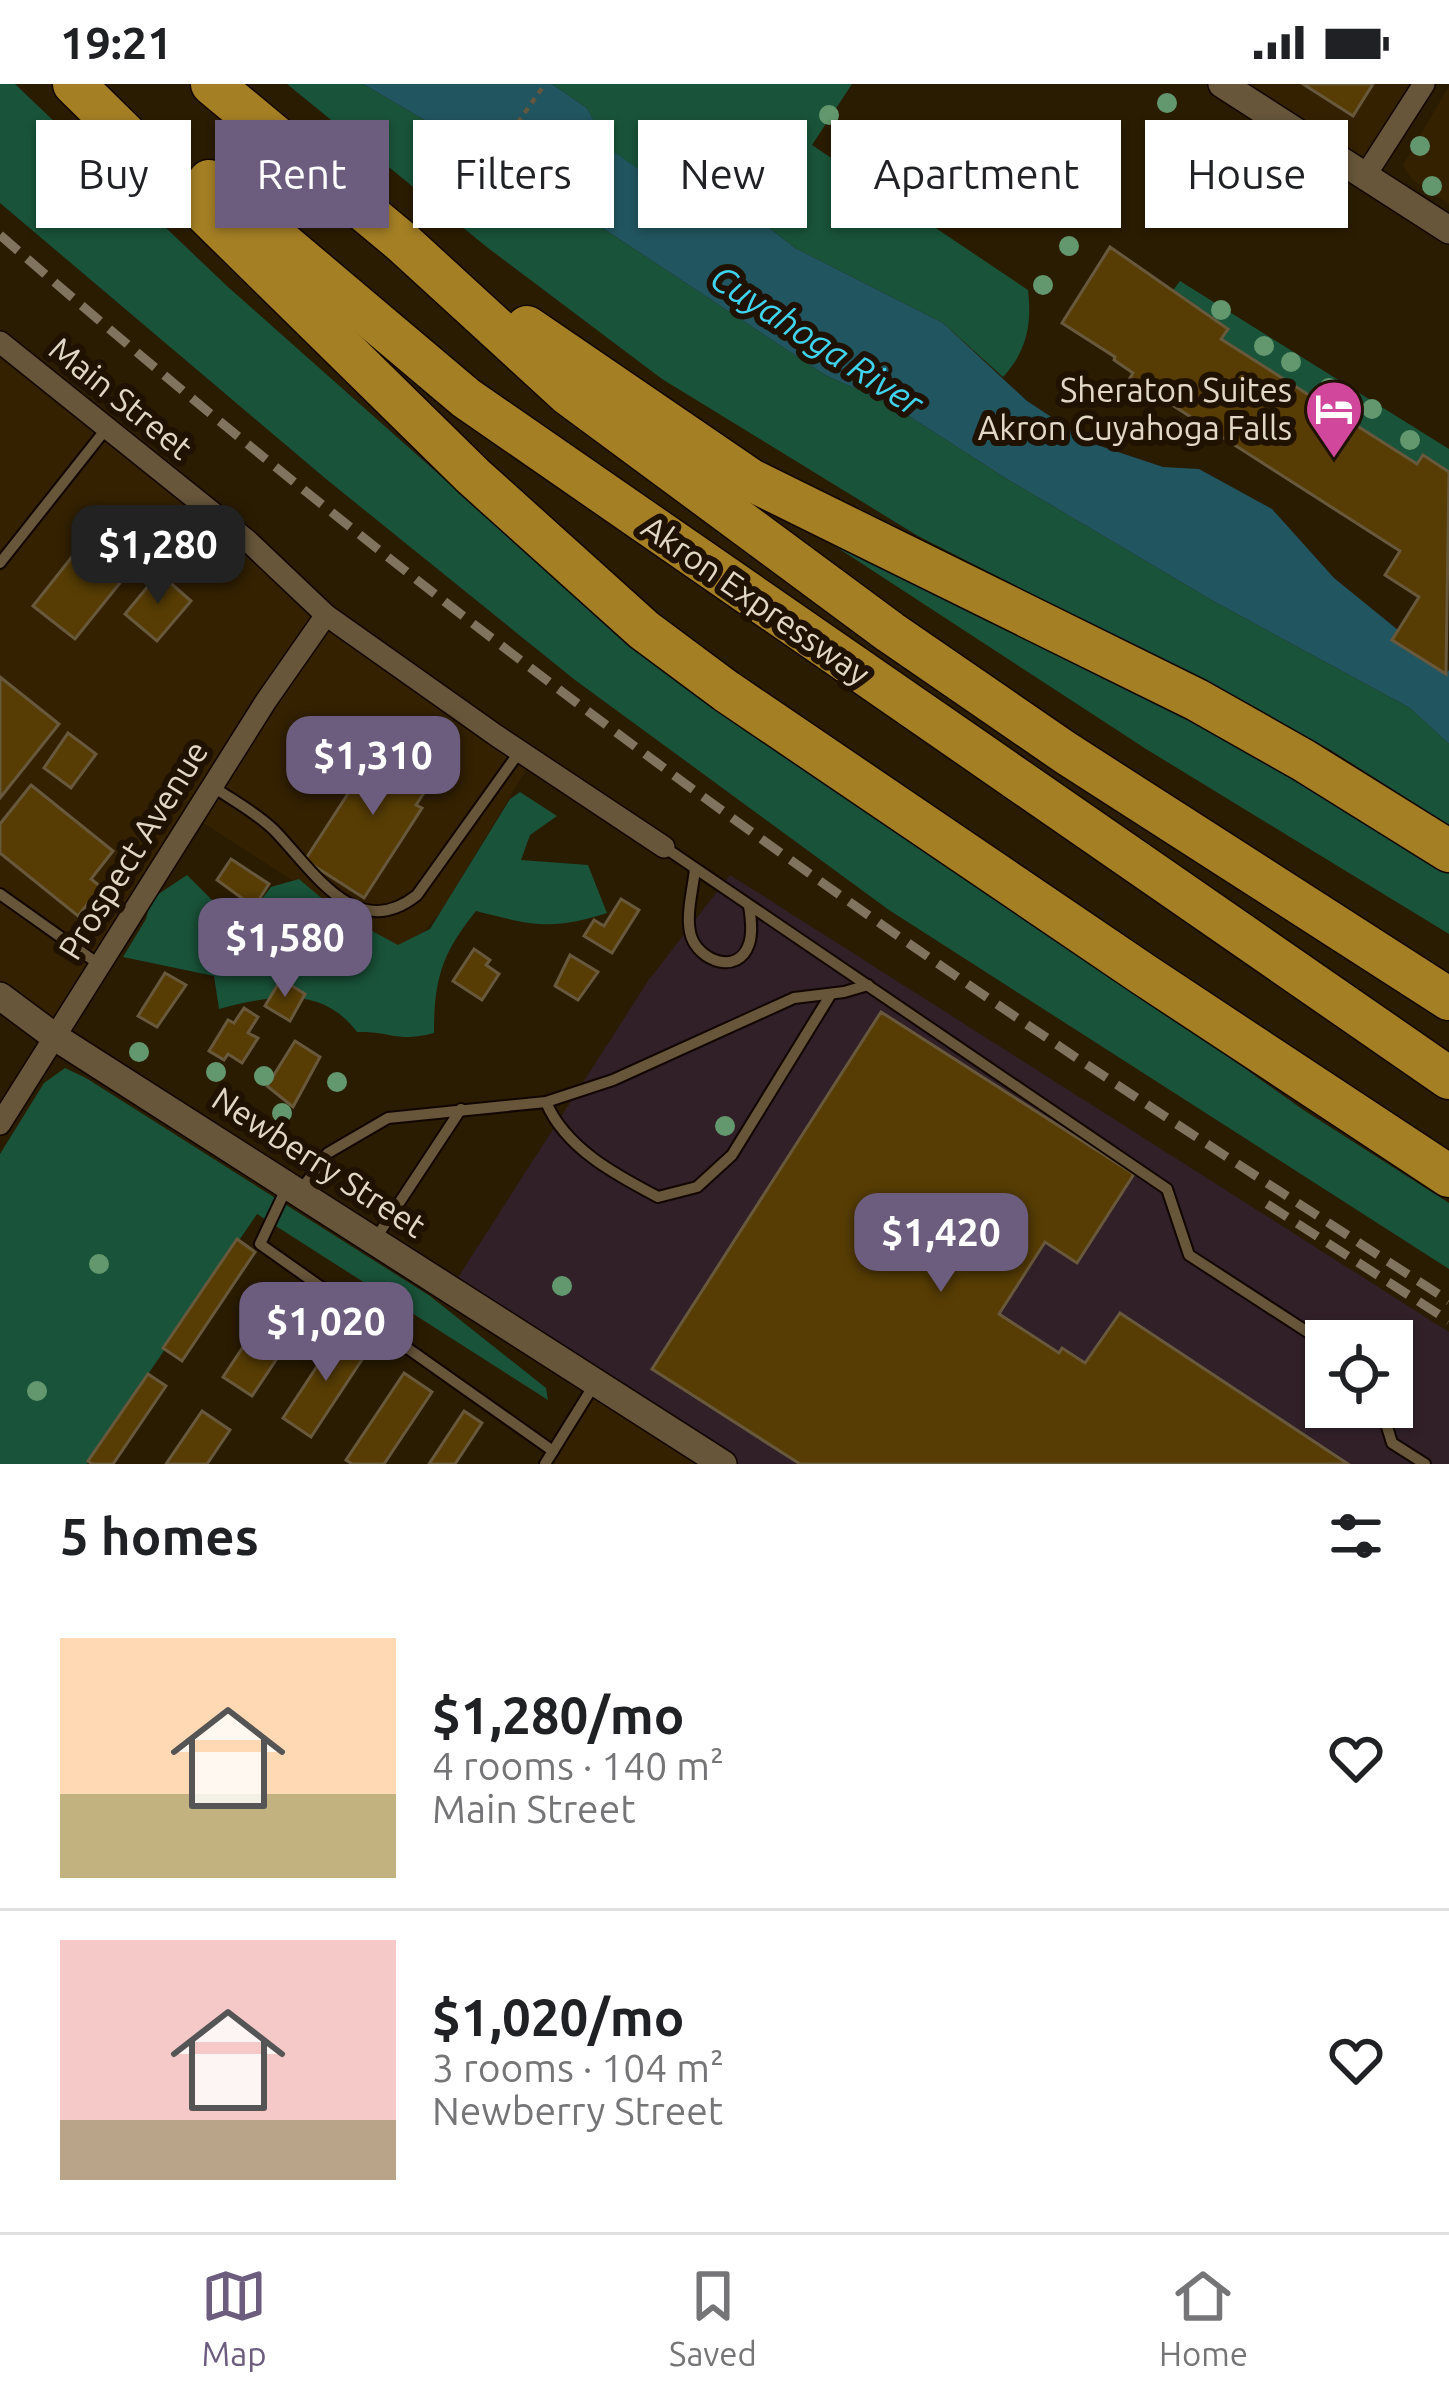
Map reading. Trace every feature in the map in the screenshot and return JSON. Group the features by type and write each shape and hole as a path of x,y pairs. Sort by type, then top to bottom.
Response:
{"highway":[{"path":"74,84 473,476 644,630 726,691 1143,974 1449,1176"},
{"name":"Akron Expressway","path":"93,84 466,398 1449,1078"},
{"name":"Akron Expressway","path":"212,84 402,242 568,394 890,632 1449,1000"},
{"path":"402,242 751,479 1197,700 1449,851"}],"street":[{"path":"1222,84 1449,230"},
{"path":"1365,176 1424,84"},
{"name":"Main Street","path":"0,342 248,541 326,615 664,847"},
{"name":"Prospect Avenue","path":"0,1124 212,786 326,615"},
{"name":"Newberry Street","path":"0,996 55,1037 723,1464"}],"lane":[{"path":"0,563 106,428"},
{"path":"212,786 272,827 308,872 341,897 376,914 400,908 418,895 520,752"},
{"path":"664,847 1167,1189 1189,1255 1305,1330"},
{"path":"695,868 689,931 698,953 716,963 737,959 745,952 752,926 749,906"},
{"path":"0,894 100,965"},
{"path":"553,1451 260,1244 293,1189 328,1153 388,1118 546,1102 613,1080 794,998 868,986"},
{"path":"546,1102 574,1141 609,1172 658,1197 697,1187 732,1155 832,994"},
{"path":"374,1240 461,1109"},
{"path":"545,1464 596,1383"},
{"path":"1388,1428 1392,1443 1425,1464"}],"path":[{"path":"520,120 545,84"}],"shaded area":[{"path":"1222,84 1424,84 1365,176 1348,165 1348,120 1278,120"},
{"path":"1449,86 1449,204 1412,180 1403,165"},
{"path":"0,342 326,615 55,1037 0,996"},
{"path":"328,621 529,765 442,910 405,953 200,821"},
{"path":"730,875 1449,1332 1449,1464 732,1464 457,1279 648,981"},
{"path":"597,1391 711,1464 553,1464"}],"green space":[{"path":"0,84 15,84 53,120 36,120 36,228 166,228 630,644 1007,899 1302,1109 1449,1203 1449,1269 889,910 575,680 326,479 0,203"},
{"path":"287,84 363,84 425,120 413,120 413,187 389,167 389,120 331,120"},
{"path":"552,84 852,84 812,145 831,158 831,228 936,228 1028,290 1028,326 1018,357 1003,377 943,323 795,248 770,228 807,228 807,120 638,120 638,169 614,153 614,120 593,120 587,108"},
{"path":"463,228 602,228 825,375 890,404 1215,602 1410,708 1449,744 1449,825 1329,749 1230,695 918,536 662,379"},
{"path":"1180,281 1449,449 1449,472 1424,456 1417,464 1221,339 1227,328 1171,293"},
{"path":"818,535 1141,687 1449,871 1449,934 1146,749"},
{"path":"520,792 557,816 530,835 521,860 588,865 607,913 542,924 476,911 442,968 434,1033 402,1037 357,1032 327,1006 294,998 219,1009 214,976 123,957 146,919 151,899 187,875 225,913 248,917 271,887 299,879 339,913 398,945 430,929 510,799"},
{"path":"65,1068 430,1296 546,1388 548,1400 257,1214 87,1464 0,1464 0,1154 44,1083"}],"water":[{"path":"363,84 552,84 587,108 593,120 425,120"},
{"name":"Cuyahoga River","path":"614,152 638,169 638,228 770,228 795,248 943,323 1027,401 1091,443 1163,467 1199,469 1272,509 1334,578 1398,630 1392,640 1445,674 1449,670 1449,744 1410,708 1215,602 890,404 825,375 602,228 614,228"}],"building":[{"path":"1303,84 1373,84 1353,116"},
{"name":"Sheraton Suites Akron Cuyahoga Falls","path":"1110,247 1228,329 1221,339 1417,464 1423,455 1449,472 1446,674 1392,640 1419,597 1385,575 1400,551 1130,378 1133,373 1115,357 1062,323"},
{"path":"98,524 140,558 75,639 33,606"},
{"path":"159,573 191,601 157,641 125,614"},
{"path":"0,677 59,724 0,798"},
{"path":"68,733 96,754 71,788 44,768"},
{"path":"391,739 439,770 416,805 422,808 364,898 305,860 364,769 372,768 364,762 377,742 386,747"},
{"path":"31,785 113,851 91,879 101,887 78,916 0,853 0,824"},
{"path":"231,859 269,884 254,907 217,880"},
{"path":"621,899 639,910 612,953 584,936 594,920 604,926"},
{"path":"474,949 499,974 482,1000 453,981"},
{"path":"570,955 598,972 578,1000 555,986"},
{"path":"165,973 186,985 157,1027 138,1016"},
{"path":"281,979 305,994 290,1021 265,1006"},
{"path":"244,1008 258,1017 248,1033 258,1038 242,1063 228,1054 224,1060 209,1051 228,1020 234,1023"},
{"path":"881,1012 1134,1174 1077,1263 1045,1242 999,1314 1059,1353 1062,1348 1085,1363 1120,1313 1348,1464 800,1464 652,1369"},
{"path":"295,1041 320,1057 293,1107 267,1086"},
{"path":"237,1239 255,1252 182,1361 163,1348"},
{"path":"281,1290 310,1309 252,1396 223,1377"},
{"path":"341,1330 369,1349 311,1437 283,1418"},
{"path":"404,1373 432,1392 384,1464 352,1464 346,1460"},
{"path":"148,1374 166,1386 113,1464 92,1464 88,1461"},
{"path":"202,1411 230,1430 207,1464 166,1464"},
{"path":"464,1411 482,1423 455,1464 429,1464"}],"railway":[{"path":"0,235 360,535 607,726 1045,1037 1449,1301"},
{"path":"1267,1204 1449,1321"}],"place":[{"name":"Sheraton Suites Akron Cuyahoga Falls","path":"1334,460"}]}
